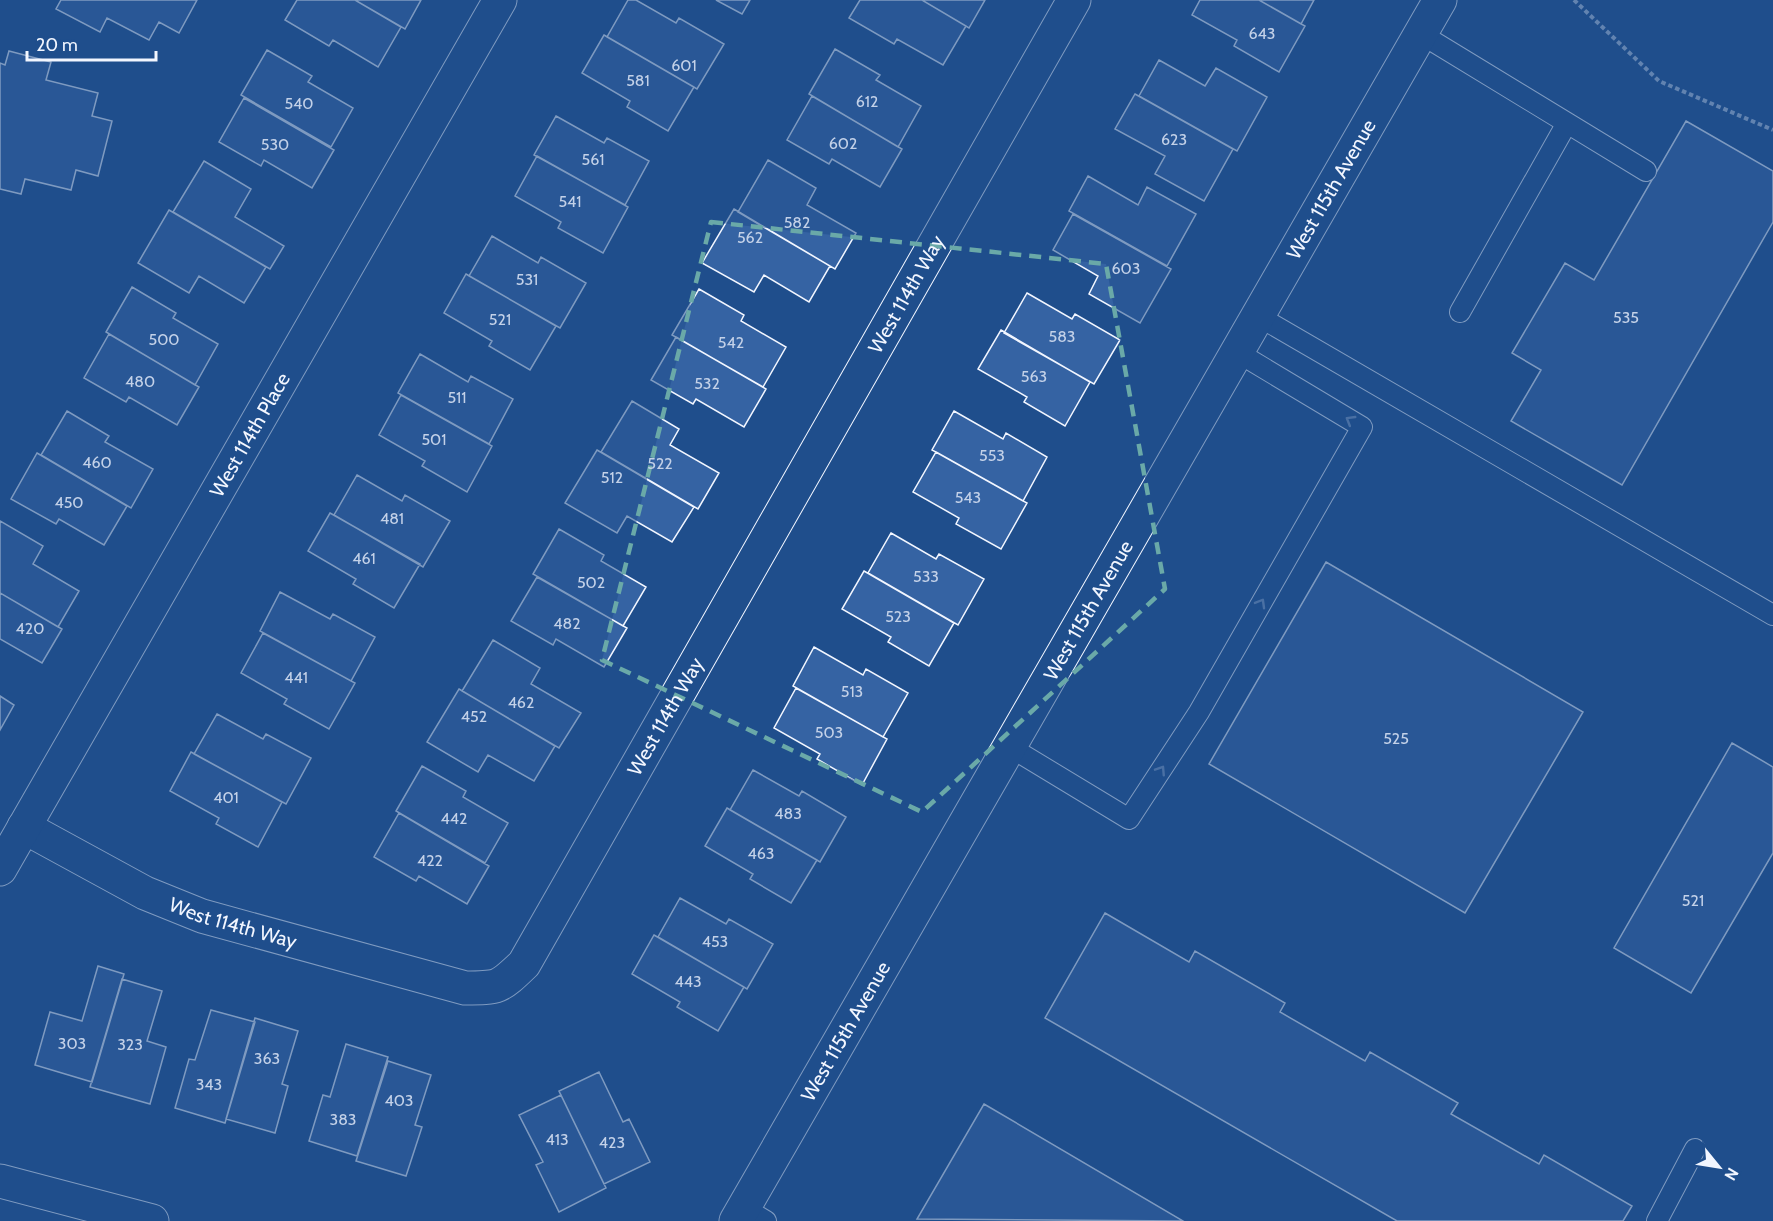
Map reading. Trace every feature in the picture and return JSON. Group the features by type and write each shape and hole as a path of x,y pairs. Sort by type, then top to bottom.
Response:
{"street":[{"name":"West 114th Place","path":"0,869 500,0"},
{"name":"West 114th Way","path":"24,826 145,893 202,916 465,988 496,988 503,984 524,964 530,954 1074,0"},
{"name":"West 115th Avenue","path":"749,1217 1010,747 1440,0"},
{"path":"0,1181 152,1221"}],"lane":[{"path":"1420,34 1646,171"},
{"path":"1460,312 1568,123"},
{"path":"1258,316 1773,615"},
{"path":"1010,747 1129,819 1198,712 1362,427 1237,352"},
{"path":"1657,1221 1695,1149"}],"path":[{"path":"1574,0 1659,81 1773,130"}],"highlighted area":[{"path":"711,222 1106,264 1165,589 922,812 602,660"}],"building":[{"path":"61,0 197,0 179,33 159,22 149,40 107,18 100,32 56,9"},
{"path":"297,0 355,0 401,27 378,67 333,40 329,46 285,20"},
{"path":"355,0 421,0 405,29"},
{"path":"628,0 636,0 676,23 679,18 724,44 697,89 607,37"},
{"path":"716,0 750,0 742,14"},
{"path":"860,0 922,0 966,26 943,65 897,39 894,44 849,18"},
{"path":"922,0 985,0 969,28"},
{"path":"1200,0 1259,0 1305,26 1279,72 1234,46 1237,40 1192,15"},
{"path":"1259,0 1314,0 1301,24"},
{"path":"604,35 694,87 668,131 627,107 630,101 582,73"},
{"path":"835,49 880,75 876,80 921,106 898,147 809,94"},
{"path":"267,50 312,76 308,82 353,108 331,147 241,95"},
{"path":"9,51 51,62 46,80 98,93 92,116 112,121 98,176 76,170 71,190 25,179 21,194 0,189 0,63 5,65"},
{"path":"1159,60 1205,86 1216,68 1267,97 1237,151 1139,96"},
{"path":"1135,94 1233,149 1204,201 1155,174 1165,156 1115,129"},
{"path":"812,96 902,149 880,187 832,159 829,164 787,140"},
{"path":"244,98 334,150 312,188 264,160 261,166 219,142"},
{"path":"556,116 604,143 607,138 649,161 625,205 534,155"},
{"path":"1686,121 1773,171 1773,222 1622,485 1511,421 1541,370 1512,353 1565,263 1594,280"},
{"path":"537,156 628,207 603,253 558,228 561,222 515,196"},
{"path":"768,160 816,188 807,205 856,233 835,269 738,212"},
{"path":"204,161 251,189 235,217 284,246 270,269 173,212"},
{"path":"1088,176 1138,205 1147,187 1196,214 1167,266 1069,211"},
{"path":"734,209 830,266 809,302 764,275 754,292 702,263"},
{"path":"169,210 266,267 244,303 199,276 189,293 138,263"},
{"path":"1073,214 1171,269 1140,323 1089,294 1098,276 1053,250"},
{"path":"492,236 538,263 541,257 586,283 560,328 469,276"},
{"path":"466,274 556,326 530,370 489,346 492,341 444,313"},
{"path":"132,287 176,313 173,318 218,344 195,385 106,332"},
{"path":"699,289 744,315 741,321 786,347 763,387 672,335"},
{"path":"1027,293 1072,319 1075,314 1120,340 1094,384 1004,333"},
{"path":"1001,330 1090,382 1065,426 1024,402 1027,397 978,369"},
{"path":"109,334 199,387 177,425 129,397 126,402 84,378"},
{"path":"676,337 766,389 744,427 696,399 693,404 651,380"},
{"path":"420,354 468,382 471,376 513,399 489,444 398,393"},
{"path":"401,395 492,446 467,492 422,466 425,461 379,435"},
{"path":"632,401 679,429 670,445 719,473 698,509 601,452"},
{"path":"67,411 109,436 105,442 153,469 131,508 41,455"},
{"path":"954,411 1003,439 1006,433 1047,457 1023,501 932,450"},
{"path":"597,450 694,507 672,542 627,516 617,533 565,503"},
{"path":"936,452 1027,503 1001,549 956,524 959,518 913,492"},
{"path":"37,453 127,506 104,545 59,519 56,524 11,499"},
{"path":"357,475 402,501 405,495 450,521 423,567 334,515"},
{"path":"330,513 420,564 394,608 353,584 356,579 308,551"},
{"path":"0,521 43,546 33,564 79,591 58,627 0,593"},
{"path":"559,529 604,555 601,561 646,587 623,626 533,574"},
{"path":"891,533 936,559 939,554 984,579 958,625 868,573"},
{"path":"1326,562 1583,712 1465,913 1209,764"},
{"path":"864,571 954,623 929,666 888,642 891,637 842,609"},
{"path":"537,577 627,628 604,667 556,639 553,645 511,621"},
{"path":"280,592 330,619 333,614 375,637 351,681 260,631"},
{"path":"0,593 62,629 42,663 0,639"},
{"path":"263,633 355,683 329,729 284,704 287,699 241,673"},
{"path":"493,640 540,668 531,684 581,713 559,748 462,691"},
{"path":"814,647 863,675 866,669 908,693 883,737 793,686"},
{"path":"796,688 887,739 862,785 817,759 820,754 774,728"},
{"path":"459,689 555,746 534,781 488,755 478,772 427,742"},
{"path":"0,696 14,705 0,730"},
{"path":"217,714 263,739 266,734 311,758 286,804 194,754"},
{"path":"1732,743 1773,767 1773,853 1691,993 1614,948"},
{"path":"191,752 282,802 258,847 216,824 219,818 170,791"},
{"path":"422,766 466,791 463,797 508,823 485,863 396,811"},
{"path":"753,770 799,796 802,791 846,817 820,862 730,810"},
{"path":"727,808 817,860 791,903 750,879 753,874 705,846"},
{"path":"399,813 489,866 467,904 419,876 416,881 374,857"},
{"path":"680,898 726,924 729,919 773,944 747,989 658,937"},
{"path":"1105,913 1189,962 1195,951 1285,1003 1280,1012 1365,1061 1370,1052 1458,1103 1451,1114 1539,1164 1544,1155 1632,1206 1623,1221 1397,1221 1045,1018"},
{"path":"654,935 744,987 718,1031 677,1007 680,1002 632,974"},
{"path":"98,966 124,974 92,1082 35,1065 50,1012 82,1021"},
{"path":"122,979 162,991 147,1041 166,1047 150,1104 90,1087"},
{"path":"211,1010 255,1022 225,1123 175,1108 189,1059 195,1060"},
{"path":"255,1018 298,1031 282,1084 288,1086 275,1133 226,1119"},
{"path":"346,1044 388,1057 357,1156 309,1141 323,1095 330,1097"},
{"path":"388,1061 431,1075 415,1125 422,1127 406,1176 356,1161"},
{"path":"599,1072 623,1122 629,1119 650,1162 604,1184 559,1091"},
{"path":"561,1095 606,1188 559,1212 536,1165 543,1162 519,1115"},
{"path":"984,1104 1183,1221 917,1219"}]}
